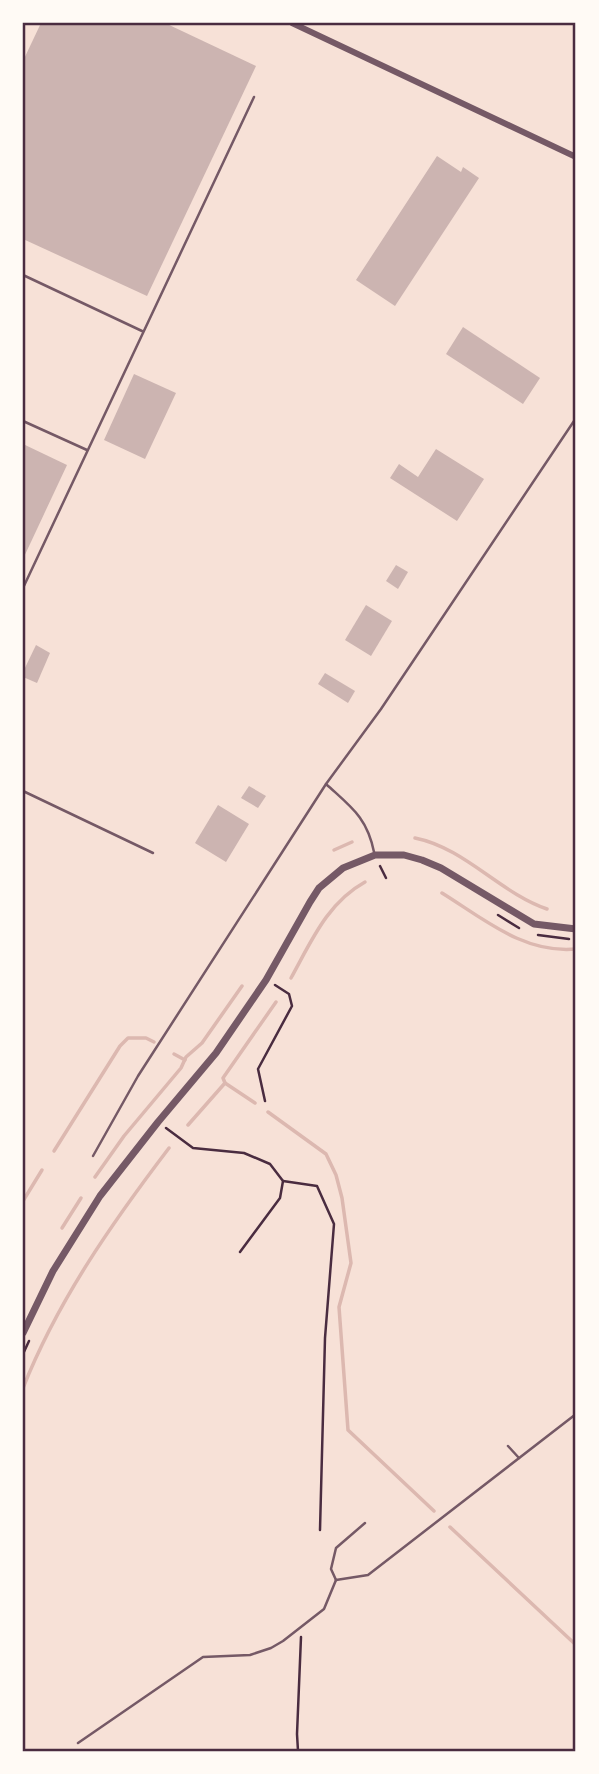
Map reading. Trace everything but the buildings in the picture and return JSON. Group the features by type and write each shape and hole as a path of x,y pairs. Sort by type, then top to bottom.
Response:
{"street":[{"path":"292,23 576,157"},
{"path":"23,1333 53,1271 100,1196 216,1053 319,888 343,868 374,855 404,855 441,869 534,924 576,929"}],"lane":[{"path":"23,588 254,97"},
{"path":"23,275 142,331"},
{"path":"93,1156 138,1076 326,783 381,709 576,418"},
{"path":"23,421 87,450"},
{"path":"326,783 370,831 374,855"},
{"path":"23,791 153,853"},
{"path":"336,1580 368,1575 576,1414"},
{"path":"508,1446 519,1458"},
{"path":"78,1743 203,1657 260,1652 283,1641 324,1609 336,1580 331,1569 336,1548 365,1523"}],"path":[{"path":"386,878 380,866 392,865"},
{"path":"491,911 522,929"},
{"path":"529,933 547,938 576,939"},
{"path":"265,1101 258,1069 292,1006 289,994 274,985 278,978"},
{"path":"158,1122 193,1148 244,1153 270,1164 283,1181 317,1186 334,1224 325,1338 320,1530"},
{"path":"240,1252 280,1198 283,1181"},
{"path":"23,1354 32,1334"},
{"path":"298,1751 301,1626"}],"waterway":[{"path":"415,838 450,851 514,893 547,909"},
{"path":"334,850 352,842"},
{"path":"291,978 330,912 365,882"},
{"path":"442,893 505,933 539,946 576,949"},
{"path":"95,1177 124,1136 181,1068 186,1057 202,1043 242,986"},
{"path":"188,1125 225,1083 223,1078 276,1002"},
{"path":"54,1151 120,1046 128,1038 146,1038 154,1042"},
{"path":"174,1054 185,1060"},
{"path":"225,1083 255,1103"},
{"path":"268,1112 326,1154 336,1175 342,1198 351,1263 339,1307 348,1430 434,1511"},
{"path":"23,1388 53,1324 88,1263 169,1148"},
{"path":"23,1201 42,1170"},
{"path":"62,1228 81,1198"},
{"path":"450,1527 576,1645"}]}
